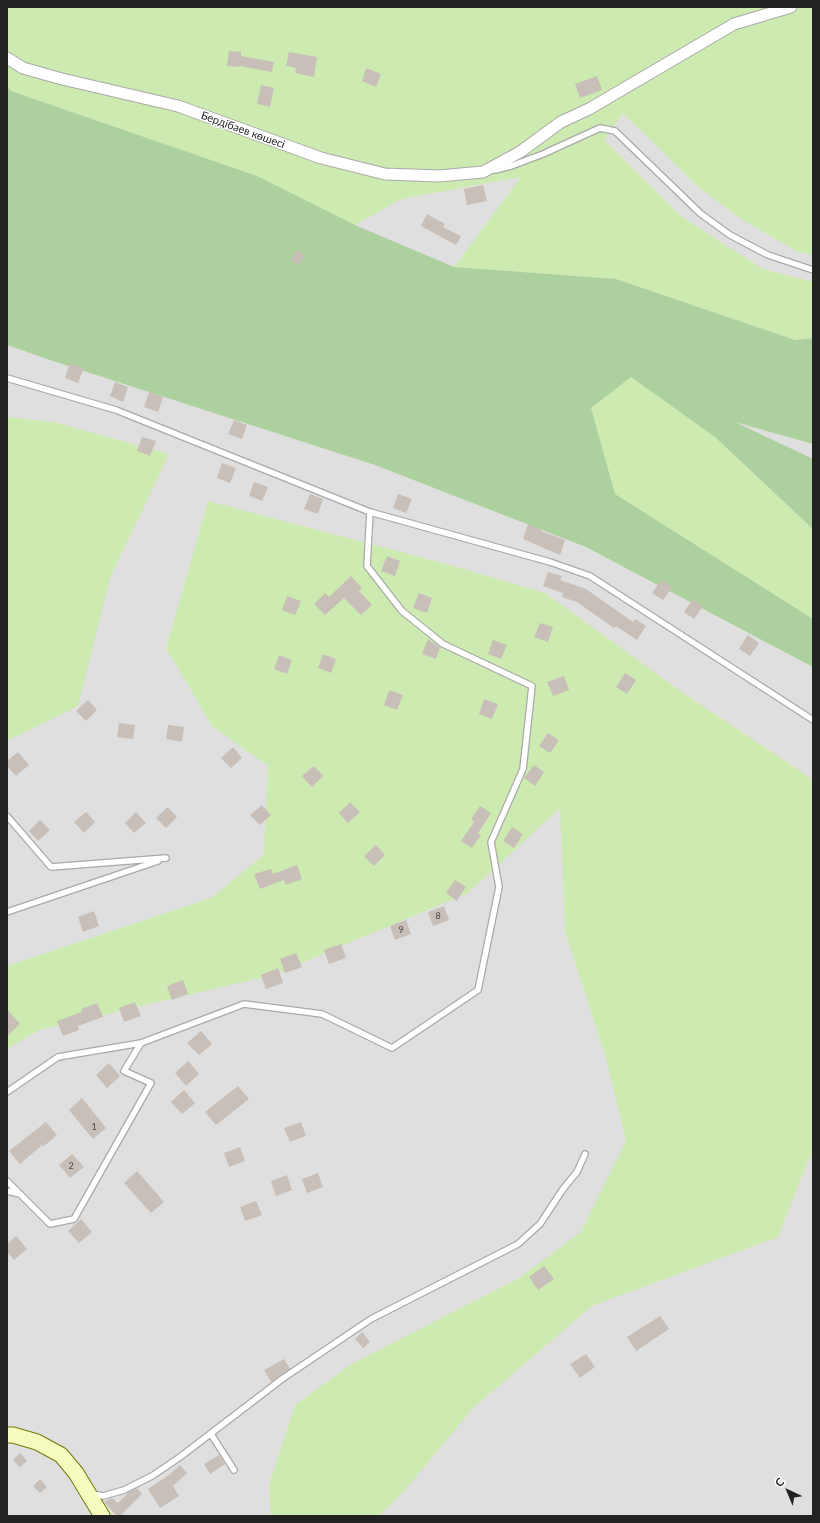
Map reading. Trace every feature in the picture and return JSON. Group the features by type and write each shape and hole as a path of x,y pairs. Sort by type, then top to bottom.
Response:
{"street":[{"path":"483,172 520,152 561,122 589,109 734,24 791,7"},
{"name":"Бердібаев көшесі","path":"7,58 23,68 178,106 321,158 385,174 439,176 483,172"},
{"path":"9,1433 37,1442 61,1455 90,1494 102,1516"}],"lane":[{"path":"483,172 511,166 600,128 615,131 701,214 730,235 768,255 813,270"},
{"path":"7,378 116,410 370,512 550,562 590,576 813,720"},
{"path":"7,1092 58,1057 141,1043 244,1004 322,1014 392,1048 478,990 499,887 491,842 523,769 532,686 443,644 402,611 367,566 370,512"},
{"path":"7,816 51,867 166,858 7,912"},
{"path":"7,1182 50,1224 74,1219 151,1083 124,1071 141,1043"},
{"path":"90,1494 103,1496 124,1490 152,1476 211,1434 282,1379 371,1319 518,1244 540,1224 563,1189 577,1172 585,1154"},
{"path":"7,1191 21,1194"},
{"path":"211,1434 234,1470"}],"shaded area":[{"path":"7,7 813,7 813,1516 7,1516"}],"green space":[{"path":"7,7 813,7 813,255 798,252 741,219 698,187 623,113 604,140 682,217 763,269 813,282 813,338 795,340 616,279 454,267 521,177 401,199 355,225 257,176 11,91 7,86"},
{"path":"7,86 11,91 257,176 355,225 454,267 616,279 795,340 813,338 813,444 735,422 813,459 813,529 715,437 631,377 591,408 615,494 813,619 813,667 586,547 375,465 7,345"},
{"path":"631,377 715,437 813,529 813,619 615,494 591,408"},
{"path":"7,417 54,422 169,454 110,578 78,706 7,741"},
{"path":"208,501 450,565 545,593 686,695 809,777 813,787 813,1148 778,1237 592,1306 473,1408 404,1491 379,1516 271,1516 269,1485 295,1405 350,1365 519,1278 581,1232 626,1141 606,1058 565,932 560,808 468,893 273,975 39,1030 7,1049 7,966 211,898 264,855 268,766 212,726 166,648"}],"building":[{"path":"229,51 241,52 241,56 274,62 272,72 240,66 227,66"},
{"path":"289,52 317,57 314,77 295,73 296,68 286,66"},
{"path":"366,68 381,74 376,87 362,81"},
{"path":"597,76 602,90 580,98 575,84"},
{"path":"261,85 274,88 270,107 257,104"},
{"path":"483,185 487,201 467,205 464,189"},
{"path":"427,214 445,224 443,227 461,236 456,245 421,226"},
{"path":"296,250 305,255 300,265 291,260"},
{"path":"70,363 84,368 78,383 65,378"},
{"path":"115,382 128,387 123,402 110,396"},
{"path":"149,392 163,397 158,412 144,407"},
{"path":"234,420 247,425 242,439 228,434"},
{"path":"142,437 156,441 150,456 137,451"},
{"path":"222,463 236,468 230,483 217,478"},
{"path":"254,482 268,487 262,501 249,496"},
{"path":"310,494 323,499 318,514 304,509"},
{"path":"398,494 412,499 406,513 393,508"},
{"path":"528,524 541,529 541,531 565,540 560,555 523,539"},
{"path":"387,556 400,561 395,576 381,571"},
{"path":"548,572 562,576 560,580 586,589 633,622 635,619 646,626 637,640 616,626 614,628 577,602 562,597 563,593 543,586"},
{"path":"351,576 362,588 359,591 372,605 361,615 344,598 325,615 314,604 325,593 329,597"},
{"path":"661,580 672,587 663,600 652,593"},
{"path":"419,593 432,598 427,613 413,608"},
{"path":"287,596 301,601 295,615 282,610"},
{"path":"693,599 703,606 694,619 684,612"},
{"path":"540,623 553,627 548,642 534,637"},
{"path":"748,635 759,643 750,656 739,649"},
{"path":"428,639 440,647 436,659 422,654"},
{"path":"493,640 507,645 501,659 488,654"},
{"path":"323,654 336,659 331,673 318,668"},
{"path":"279,655 292,660 287,674 274,669"},
{"path":"625,673 636,680 627,694 616,687"},
{"path":"564,676 569,690 553,696 547,682"},
{"path":"389,690 403,695 397,710 384,705"},
{"path":"484,699 498,704 492,719 479,714"},
{"path":"88,700 97,710 86,721 76,711"},
{"path":"119,723 135,725 133,739 117,737"},
{"path":"168,725 184,727 182,742 166,739"},
{"path":"548,733 559,740 550,753 539,746"},
{"path":"233,747 242,758 231,768 221,758"},
{"path":"18,752 29,765 16,776 7,766 7,761"},
{"path":"534,765 544,772 535,786 524,778"},
{"path":"314,766 323,776 312,787 302,776"},
{"path":"350,802 360,812 348,823 339,813"},
{"path":"262,805 271,815 260,825 250,815"},
{"path":"480,806 491,813 478,833 481,835 472,848 461,841 474,822 471,819"},
{"path":"168,807 177,817 166,828 156,818"},
{"path":"86,812 95,822 84,833 74,822"},
{"path":"136,812 146,823 134,833 125,823"},
{"path":"40,820 50,830 38,841 29,831"},
{"path":"512,827 523,834 514,848 503,841"},
{"path":"376,845 385,855 374,866 364,856"},
{"path":"297,865 302,879 286,885 284,880 260,889 254,874 271,869 273,874"},
{"path":"455,880 466,887 457,901 446,893"},
{"path":"444,906 449,920 433,926 428,912"},
{"path":"94,911 99,926 83,932 78,917"},
{"path":"406,920 411,934 395,940 390,926"},
{"path":"341,944 346,958 329,964 324,950"},
{"path":"296,953 302,967 285,973 280,959"},
{"path":"278,968 283,983 266,989 261,975"},
{"path":"183,980 188,994 172,1000 167,986"},
{"path":"135,1002 141,1016 124,1022 119,1008"},
{"path":"97,1003 103,1017 78,1026 79,1030 63,1036 57,1021 82,1012 81,1009"},
{"path":"7,1009 20,1024 7,1036"},
{"path":"201,1031 212,1044 199,1055 187,1043"},
{"path":"188,1061 199,1074 186,1086 175,1073"},
{"path":"109,1063 120,1076 107,1088 96,1075"},
{"path":"238,1086 249,1099 216,1125 205,1112"},
{"path":"184,1090 195,1103 182,1114 171,1102"},
{"path":"82,1098 106,1128 93,1139 69,1110"},
{"path":"46,1122 57,1135 44,1146 42,1145 20,1164 9,1151"},
{"path":"301,1122 306,1136 290,1142 284,1128"},
{"path":"240,1147 245,1161 229,1167 224,1153"},
{"path":"72,1154 84,1167 70,1178 59,1165"},
{"path":"137,1171 164,1202 151,1213 124,1183"},
{"path":"318,1173 323,1187 307,1193 302,1179"},
{"path":"287,1175 292,1190 276,1196 271,1181"},
{"path":"256,1201 262,1215 245,1221 240,1207"},
{"path":"81,1219 92,1232 79,1243 68,1231"},
{"path":"16,1236 27,1249 14,1260 7,1252 7,1244"},
{"path":"544,1266 554,1279 538,1290 529,1277"},
{"path":"660,1316 669,1329 636,1351 627,1337"},
{"path":"362,1332 370,1342 363,1348 355,1339"},
{"path":"586,1354 595,1367 580,1378 570,1364"},
{"path":"284,1359 290,1369 271,1382 264,1370"},
{"path":"20,1453 27,1461 20,1467 13,1460"},
{"path":"219,1455 225,1464 210,1474 204,1464"},
{"path":"180,1465 187,1473 173,1486 179,1496 160,1508 148,1489"},
{"path":"40,1479 47,1487 40,1493 33,1486"},
{"path":"137,1488 142,1494 120,1516 117,1516 104,1502 112,1498 118,1503 129,1492"}]}
